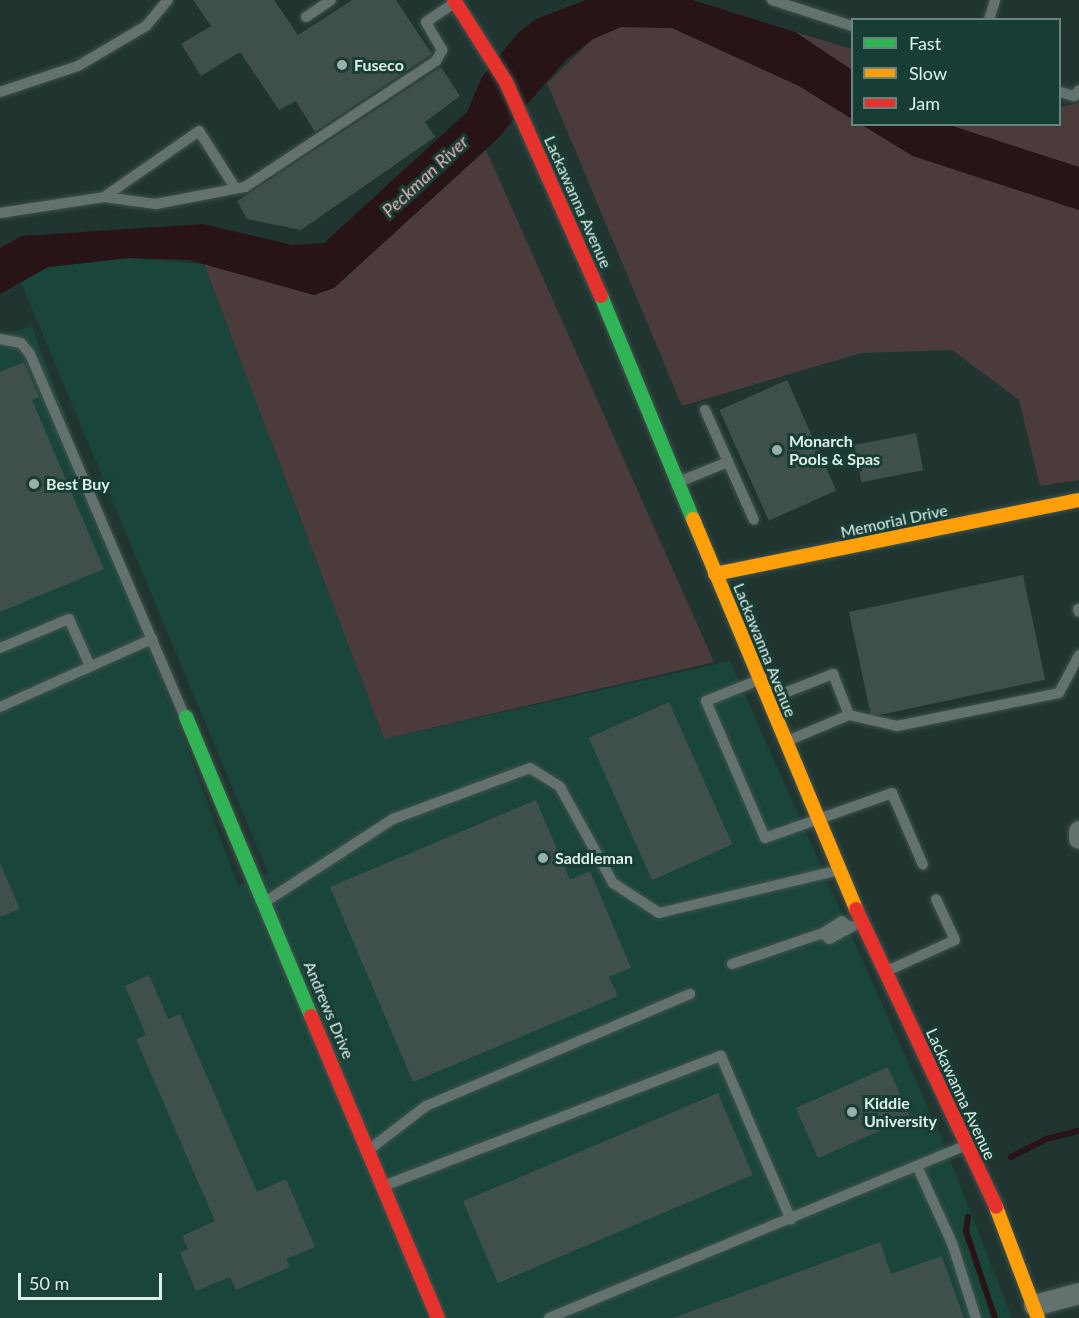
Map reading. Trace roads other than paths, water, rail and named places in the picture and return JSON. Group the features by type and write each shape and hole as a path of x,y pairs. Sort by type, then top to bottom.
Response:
{"street":[{"name":"Lackawanna Avenue","path":"455,1 483,42 523,118 678,482 818,821 838,870 856,925 886,972 966,1145 1036,1311"},
{"name":"Memorial Drive","path":"716,574 1079,500"},
{"name":"Andrews Drive","path":"186,717 370,1149 438,1318"},
{"path":"1079,831 1079,838"},
{"path":"1036,1311 1079,1293"}],"lane":[{"path":"0,92 78,66 147,26 168,0"},
{"path":"306,17 331,0"},
{"path":"772,0 851,26"},
{"path":"990,18 995,0"},
{"path":"0,213 104,197 156,204 234,186 245,187 436,61 442,50 426,22 455,1"},
{"path":"1061,93 1074,96 1079,90"},
{"path":"104,197 199,131 234,186"},
{"path":"0,339 21,343 30,354 186,717"},
{"path":"705,410 754,520"},
{"path":"678,482 728,462"},
{"path":"0,648 69,620 90,666"},
{"path":"0,707 152,639"},
{"path":"785,742 849,715 897,726 1059,693 1079,655"},
{"path":"768,700 833,674 849,715"},
{"path":"759,680 706,701 765,838 892,793 923,865"},
{"path":"264,902 393,819 530,768 561,787 613,883 659,913 838,870"},
{"path":"886,972 955,940 936,899"},
{"path":"732,964 823,933 829,939 846,934 856,925"},
{"path":"370,1149 426,1106 690,994"},
{"path":"385,1185 720,1056 791,1220"},
{"path":"549,1318 791,1220 966,1145"},
{"path":"917,1166 952,1243 976,1318"}],"water":[{"name":"Peckman River","path":"586,0 692,0 795,32 851,69 851,118 799,86 672,28 621,27 593,39 565,61 496,140 334,288 314,295 189,260 129,258 48,267 0,294 0,248 22,236 203,224 292,245 324,243 467,112 482,77 518,33 536,19"},
{"path":"864,126 952,126 1079,167 1079,210 913,156"}],"waterway":[{"path":"1011,1157 1046,1139 1079,1131"},
{"path":"968,1217 966,1231 995,1318"}],"place":[{"name":"Fuseco","path":"342,65"},
{"name":"Monarch Pools & Spas","path":"777,450"},
{"name":"Best Buy","path":"34,484"},
{"name":"Saddleman","path":"543,858"},
{"name":"Kiddie University","path":"852,1112"}]}
